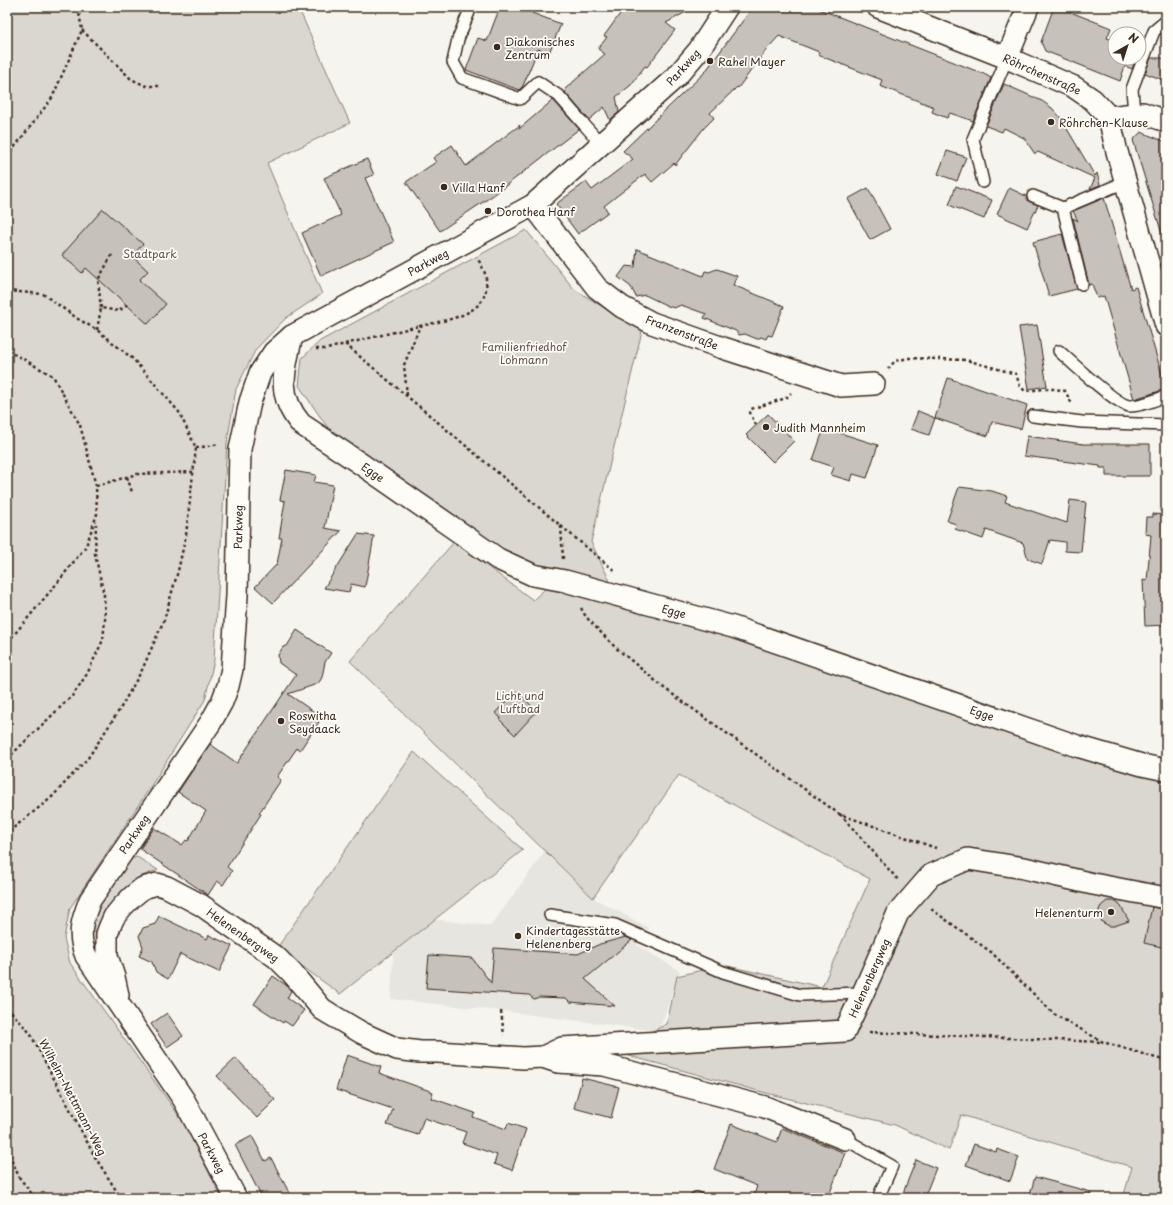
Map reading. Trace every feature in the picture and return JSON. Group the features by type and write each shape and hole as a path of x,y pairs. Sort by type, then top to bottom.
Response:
{"street":[{"name":"Parkweg","path":"236,1198 184,1100 86,956 82,946 81,936 82,919 90,900 205,731 224,697 232,669 237,596 240,449 250,402 260,374 274,352 292,336 532,206 676,77 699,50 727,7"},
{"name":"Röhrchenstraße","path":"878,7 1007,58 1074,87 1093,100 1109,118 1125,182 1166,326"},
{"path":"1007,58 1028,7"},
{"path":"1109,118 1134,113 1143,113 1166,121"},
{"name":"Franzenstraße","path":"532,206 597,288 622,307 652,323 723,348 841,386 874,384"},
{"name":"Egge","path":"292,336 283,384 287,402 294,416 301,424 498,559 533,575 565,581 734,627 1077,746 1166,770"},
{"path":"968,860 1024,868 1093,884 1166,898"},
{"name":"Helenenbergweg","path":"543,1057 562,1048 845,1031 864,993 898,913 931,875 968,860"},
{"name":"Helenenbergweg","path":"117,1001 117,987 107,956 107,934 114,917 123,906 143,888 156,884 167,887 201,906 277,958 292,973 322,1009 362,1033 398,1049 420,1052 523,1058 543,1057 558,1062 604,1065 765,1107 845,1139"}],"lane":[{"path":"471,7 458,39 453,62 462,78 520,99 538,82 559,96 602,144"},
{"path":"1134,113 1132,89 1154,31 1166,21"},
{"path":"983,182 973,139 1007,58"},
{"path":"1033,196 1063,208 1125,182"},
{"path":"1063,208 1082,284"},
{"path":"1058,352 1113,398 1128,406 1144,404 1166,396"},
{"path":"1033,416 1082,422 1166,425"},
{"path":"550,915 615,925 723,972 800,995 864,993"},
{"path":"845,1139 892,1166 878,1198"}],"path":[{"path":"7,157 52,98 82,30 78,7"},
{"path":"82,30 131,79 146,86 160,86"},
{"path":"97,330 101,308 98,280 113,253"},
{"path":"316,349 327,349 465,314 479,304 486,293 486,278 480,264"},
{"path":"7,291 43,294 78,319 97,330 133,360 179,412 196,448 186,536 178,571 164,620 142,670 120,709 88,758 51,798 7,834"},
{"path":"101,308 119,311 127,305"},
{"path":"407,395 404,366 420,326"},
{"path":"345,344 615,571"},
{"path":"7,352 16,355 53,376 80,425 96,486 97,514 95,554 104,595 105,619 103,640 87,674 73,694 7,759"},
{"path":"874,384 895,361 908,358 966,360 1016,374 1020,386 1025,391 1060,389"},
{"path":"756,426 750,413 751,409 786,398 808,376"},
{"path":"96,486 137,474 193,472"},
{"path":"127,477 132,492"},
{"path":"7,643 86,546 96,521"},
{"path":"561,526 565,581 586,618 615,647 688,706 839,814 913,896 991,952 1054,1014 1103,1042 1166,1061"},
{"path":"839,814 968,860"},
{"name":"Wilhelm-Nettmann-Weg","path":"7,1007 30,1033 95,1156 121,1198"},
{"path":"845,1031 1103,1042"},
{"path":"7,1149 19,1177 35,1198"}],"shaded area":[{"name":"Kindertagesstätte Helenenberg","path":"545,851 593,898 649,928 637,945 680,971 659,1031 391,999 395,915 491,926"}],"green space":[{"name":"Stadtpark","path":"7,7 298,7 350,123 267,163 322,294 286,318 256,349 236,389 227,443 214,660 205,700 151,786 70,908 64,938 70,963 182,1120 222,1198 7,1198"},
{"path":"526,230 574,289 642,331 591,542 623,608 730,634 1166,772 1166,1198 1123,1198 1132,1167 961,1115 949,1150 895,1125 766,1093 611,1051 667,1024 677,976 723,965 822,987 870,879 679,775 593,898 350,661 454,542 533,600 556,579 502,550 328,428 299,386 302,358 320,341"},
{"path":"414,752 523,850 340,994 277,948"},
{"path":"137,857 158,870 139,877 121,895 101,955 95,956 90,929 101,903 131,859"}],"building":[{"name":"Diakonisches Zentrum","path":"500,7 534,7 532,13 561,24 549,53 538,49 523,86 519,90 466,70 478,38 487,41"},
{"path":"625,7 695,7 666,23 675,30 647,67 645,66 631,85 616,97 619,112 610,120 604,107 589,120 565,92 565,89 605,54 598,49 607,37 604,36"},
{"path":"753,7 814,7 991,78 973,121 950,113 947,118 932,112 934,107 880,86 882,80 818,55 819,52 779,36 767,49 738,88 737,87 710,113 714,118 704,128 675,165 674,163 652,182 645,174 604,206 608,212 578,234 556,204 586,182 592,190 633,159 623,151 705,72"},
{"path":"1054,7 1058,7 1107,26 1107,66 1125,66 1120,81 1045,51 1041,42"},
{"path":"1151,58 1166,58 1166,81 1145,73"},
{"path":"1125,66 1133,66 1132,69"},
{"path":"1004,84 1042,101 1052,108 1060,117 1095,176 1097,173 1100,185 1090,189 1095,178 1038,152 1035,154 1024,138 1004,128 1002,132 986,126"},
{"path":"553,100 579,129 495,194 440,231 406,182 436,162 433,158 452,145 466,166 520,125 519,129"},
{"path":"1141,132 1166,142 1166,233 1162,234 1133,140"},
{"path":"947,151 966,157 957,181 938,174"},
{"path":"367,159 374,175 365,178 394,242 321,276 302,233 341,215 324,178"},
{"path":"956,186 992,200 984,219 949,205"},
{"path":"868,188 890,229 870,240 848,199"},
{"path":"1009,188 1026,196 1028,201 1038,205 1027,228 997,214"},
{"path":"1104,198 1131,289 1136,287 1166,388 1134,399 1104,296 1097,298 1092,284 1089,285 1073,218 1078,221 1073,211"},
{"path":"103,209 143,244 132,256 148,271 139,280 166,304 148,324 86,268 82,273 62,255"},
{"path":"1062,234 1077,289 1049,296 1033,242"},
{"path":"637,249 703,276 705,271 709,272 717,269 737,276 733,285 784,306 772,336 768,335 766,339 761,337 757,339 745,334 739,335 736,331 704,318 706,314 681,305 674,308 645,295 636,297 631,287 618,277 626,266 635,267"},
{"path":"1037,325 1047,386 1029,389 1019,327"},
{"path":"948,378 1027,405 1021,429 992,422 988,436 935,418"},
{"path":"918,411 935,418 929,435 911,429"},
{"path":"768,414 794,441 773,462 746,435"},
{"path":"824,428 878,445 867,478 853,474 851,481 831,475 834,467 813,460"},
{"path":"1027,436 1083,444 1150,444 1150,476 1106,476 1106,468 1100,468 1100,466 1024,456"},
{"path":"286,470 316,475 314,482 333,485 325,528 341,531 273,603 255,587 277,564 282,538 279,538 285,501 280,500"},
{"path":"959,487 992,491 1007,496 1005,502 1067,523 1070,500 1086,502 1081,552 1065,551 1065,542 1050,540 1042,564 1028,559 1023,543 986,530 983,539 955,529 956,524 947,521"},
{"path":"1153,514 1166,515 1166,625 1145,626 1143,580 1147,581 1151,535 1145,534 1146,517 1153,517"},
{"path":"358,534 374,536 365,587 351,584 349,592 324,588"},
{"path":"297,630 331,653 325,662 322,677 317,684 288,694 320,716 317,721 319,722 300,750 297,748 277,777 281,780 259,813 261,814 227,867 232,871 223,885 217,881 208,895 140,849 154,828 182,845 186,840 188,841 206,811 178,792 210,744 237,763 296,675 279,663 278,655 283,647 287,646"},
{"path":"516,691 537,711 515,735 495,713"},
{"name":"Helenenturm","path":"1107,901 1116,901 1119,903 1129,921 1114,926 1109,926 1102,922 1099,910"},
{"path":"1152,907 1166,910 1166,948 1144,943"},
{"path":"159,916 207,939 209,935 232,946 219,972 180,954 168,979 156,972 152,962 139,956 143,947 139,936 143,928 155,924"},
{"path":"626,937 632,940 585,979 615,1006 570,1002 566,998 539,997 534,999 529,995 426,988 429,955 472,958 491,983 494,948 578,954 600,944"},
{"path":"273,976 286,985 291,991 287,998 304,1010 292,1026 284,1021 283,1023 254,1004"},
{"path":"167,1013 183,1036 167,1047 151,1024"},
{"path":"347,1055 381,1067 379,1073 433,1092 431,1098 475,1113 473,1117 506,1129 508,1123 526,1129 512,1170 494,1164 497,1155 462,1143 466,1132 424,1118 418,1135 387,1125 393,1109 336,1090"},
{"path":"236,1058 275,1100 257,1118 217,1076"},
{"path":"582,1078 619,1087 611,1118 574,1108"},
{"path":"731,1124 777,1142 782,1128 845,1153 828,1198 753,1198 757,1186 714,1169"},
{"path":"252,1136 265,1161 271,1158 292,1198 262,1198 235,1145"},
{"path":"974,1144 996,1152 997,1149 1019,1157 1010,1181 966,1165"},
{"path":"916,1160 936,1168 924,1198 901,1198"},
{"path":"1035,1177 1091,1192 1090,1198 1029,1198"}],"place":[{"name":"Diakonisches Zentrum","path":"497,47"},
{"name":"Rahel Mayer","path":"710,61"},
{"name":"Röhrchen-Klause","path":"1051,122"},
{"name":"Villa Hanf","path":"444,187"},
{"name":"Dorothea Hanf","path":"488,211"},
{"name":"Judith Mannheim","path":"766,427"},
{"name":"Roswitha Seydaack","path":"281,721"},
{"name":"Helenenturm","path":"1111,912"},
{"name":"Kindertagesstätte Helenenberg","path":"518,936"}],"park label":[{"name":"Familienfriedhof Lohmann","path":"524,352"},
{"name":"Licht und Luftbad","path":"520,701"}]}
